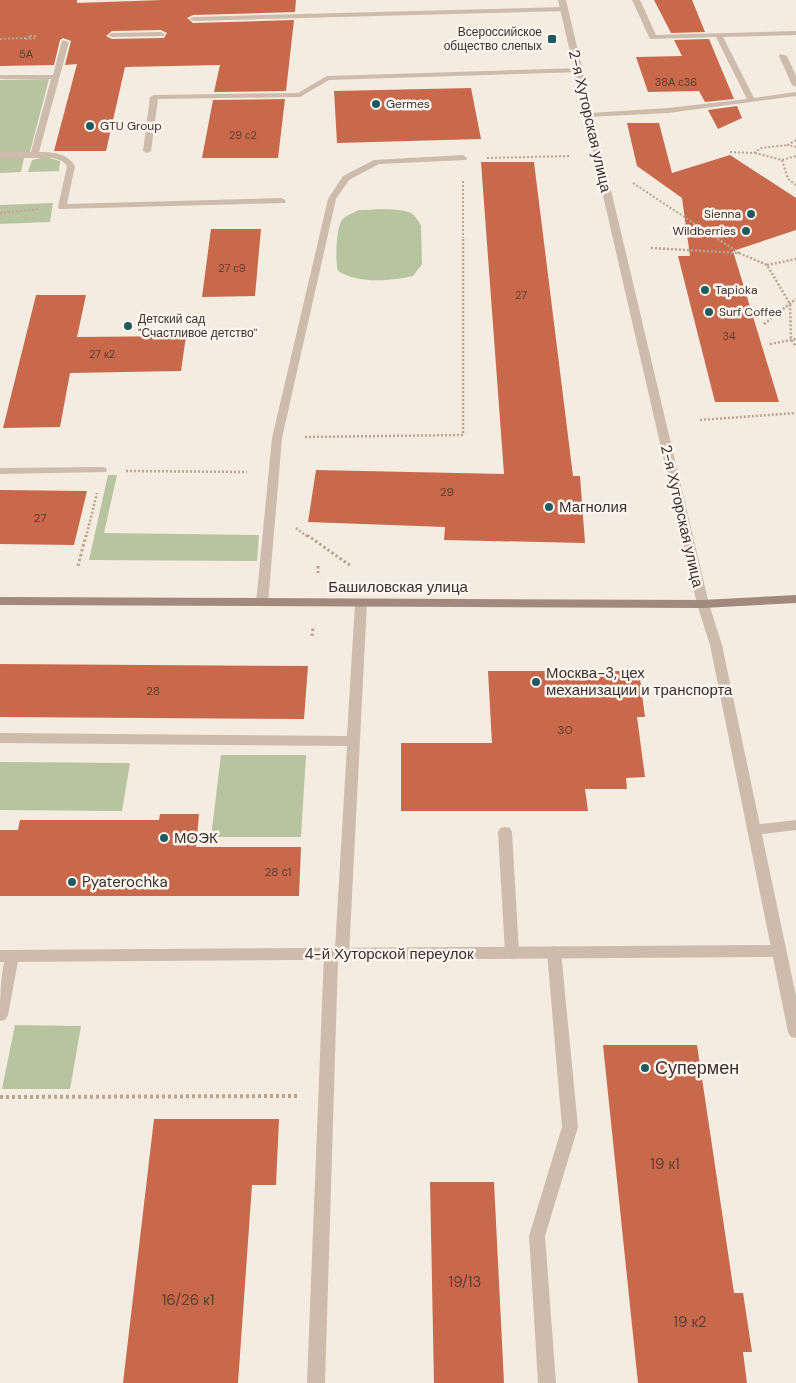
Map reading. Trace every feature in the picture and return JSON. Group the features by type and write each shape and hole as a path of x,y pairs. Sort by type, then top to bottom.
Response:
{"main road":[{"name":"Башиловская улица","path":"0,601 702,604 796,599"}],"street":[{"name":"2-я Хуторская улица","path":"562,0 580,70 702,604 716,645 796,1032"},
{"path":"636,0 653,37 796,33"},
{"path":"193,19 564,8"},
{"path":"112,35 161,34"},
{"path":"718,34 752,101"},
{"path":"34,155 64,42"},
{"path":"783,56 796,85"},
{"path":"147,151 154,97 300,95 327,78 580,70"},
{"path":"0,77 56,77"},
{"path":"590,115 726,106 796,94"},
{"path":"0,155 34,155 63,158 69,161 71,166 62,207 282,201"},
{"path":"262,603 277,438 332,199 346,178 377,162 463,158"},
{"path":"0,471 102,470"},
{"path":"316,1383 326,1096 353,741 361,603"},
{"path":"0,738 353,741"},
{"path":"754,830 796,825"},
{"path":"505,832 512,953"},
{"name":"4-й Хуторской переулок","path":"6,956 779,951"},
{"path":"547,1383 537,1236 570,1127 554,952"},
{"path":"0,1015 6,956"}],"path":[{"path":"0,39 26,38"},
{"path":"788,145 796,140"},
{"path":"754,153 761,148 788,145 796,147"},
{"path":"730,152 754,153 782,160 796,156"},
{"path":"277,438 463,435 463,158 571,156"},
{"path":"782,160 788,179 796,185"},
{"path":"633,183 739,253 767,265 796,259"},
{"path":"0,213 62,207"},
{"path":"651,248 739,253"},
{"path":"767,265 790,304 791,340 796,347"},
{"path":"764,324 796,299"},
{"path":"770,344 796,339"},
{"path":"700,420 796,413"},
{"path":"78,566 102,470 275,473"},
{"path":"271,510 351,566"},
{"path":"318,566 318,573"},
{"path":"312,636 313,628"},
{"path":"0,1096 326,1096"}],"green space":[{"path":"49,79 30,152 0,153 0,80"},
{"path":"46,157 60,161 59,171 28,172 32,160"},
{"path":"0,158 24,158 21,172 0,173"},
{"path":"53,203 50,222 0,224 0,205"},
{"path":"359,210 400,210 411,213 417,219 421,226 422,264 413,276 385,280 365,280 338,271 337,245 340,224 346,217"},
{"path":"108,475 117,475 104,533 259,535 257,561 89,560"},
{"path":"221,755 306,755 301,837 211,837"},
{"path":"0,762 130,763 122,811 0,810"},
{"path":"15,1025 81,1026 70,1089 2,1089"}],"building":[{"path":"0,0 77,0 77,3 162,0 296,0 295,12 193,15 187,18 193,23 294,20 286,91 214,92 220,65 125,67 106,151 54,151 77,64 65,65 71,41 63,38 60,40 54,65 0,66","holes":["161,30 167,33 164,38 112,39 106,36 112,31"]},
{"path":"654,0 692,0 705,32 671,33"},
{"path":"709,39 734,99 705,102 699,91 648,92 636,57 682,56 674,40"},
{"path":"471,88 481,139 337,143 334,91"},
{"path":"285,99 278,158 202,158 213,100"},
{"path":"737,106 742,118 718,129 708,110"},
{"path":"627,123 659,123 672,173 730,155 796,198 796,230 733,251 779,402 715,402 678,256 690,256 682,198 637,166"},
{"path":"481,162 534,162 573,476 580,476 585,543 444,540 445,527 308,522 316,470 504,474"},
{"path":"211,229 261,229 255,296 202,297"},
{"path":"36,295 86,295 77,337 186,336 181,371 70,373 60,427 3,428"},
{"path":"0,490 87,491 74,545 0,544"},
{"path":"0,664 308,666 304,719 0,717"},
{"path":"488,671 639,671 645,717 637,717 645,777 626,778 627,789 585,789 588,811 401,811 401,743 492,743"},
{"path":"160,814 199,814 196,847 301,847 299,896 0,896 0,830 18,830 20,820 159,820"},
{"path":"603,1045 697,1045 734,1293 743,1293 752,1352 743,1352 747,1383 638,1383"},
{"path":"154,1119 279,1119 276,1185 252,1185 238,1383 123,1383"},
{"path":"430,1182 494,1182 504,1383 434,1383"}],"place":[{"name":"Всероссийское общество слепых","path":"552,39"},
{"name":"Germes","path":"376,104"},
{"name":"GTU Group","path":"90,126"},
{"name":"Sienna","path":"751,214"},
{"name":"Wildberries","path":"746,231"},
{"name":"Tapioka","path":"705,290"},
{"name":"Surf Coffee","path":"709,312"},
{"name":"Детский сад \"Счастливое детство\"","path":"128,326"},
{"name":"Магнолия","path":"549,507"},
{"name":"Москва-3, цех механизации и транспорта","path":"536,682"},
{"name":"МОЭК","path":"164,838"},
{"name":"Pyaterochka","path":"72,882"},
{"name":"Супермен","path":"645,1068"}]}
